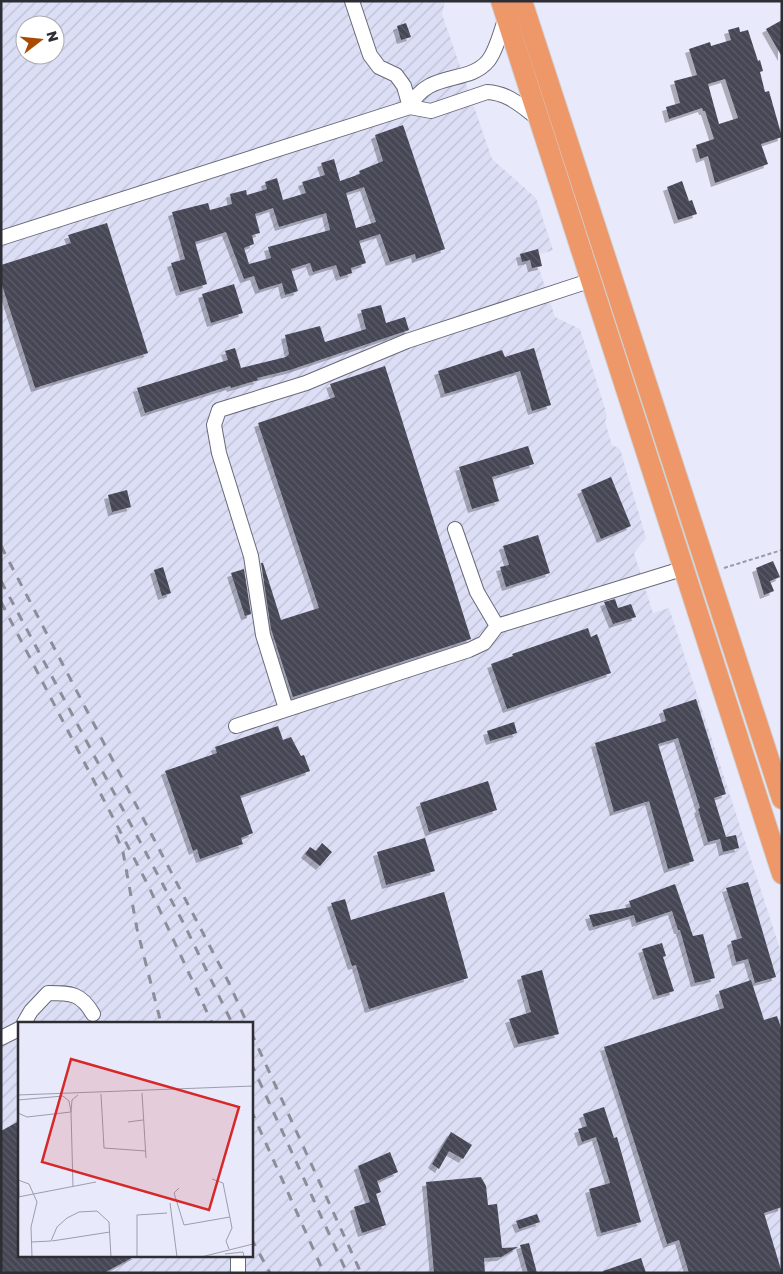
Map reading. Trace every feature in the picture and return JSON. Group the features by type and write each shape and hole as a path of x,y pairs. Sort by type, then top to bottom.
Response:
{"highway":[{"path":"522,1 782,799"},
{"path":"501,7 592,280 782,874"}],"lane":[{"path":"352,1 370,55 379,67 396,75 404,86 410,107"},
{"path":"410,107 415,97 423,88 482,67 494,51 501,7"},
{"path":"1,238 410,107 431,111 487,92 505,94 540,120"},
{"path":"286,709 263,635 252,556 219,453 214,425 219,410 306,383 407,342 592,280"},
{"path":"455,529 477,592 498,626"},
{"path":"236,726 470,650 484,643 498,626 685,568"},
{"path":"25,1022 31,1011 48,993 71,993 86,1003 93,1014"},
{"path":"1,1038 18,1030"},
{"path":"238,1256 238,1273"}],"path":[{"path":"707,573 782,550"}],"shaded area":[{"path":"1,1 445,1 442,14 492,159 536,198 553,250 535,256 555,317 580,329 607,415 605,422 612,445 620,449 646,538 634,553 653,613 669,608 782,955 782,1273 1,1273"}],"building":[{"path":"782,20 782,57 766,29"},
{"path":"406,23 411,37 401,40 397,26"},
{"path":"739,27 740,32 748,30 758,61 760,60 763,71 760,72 765,92 769,91 782,137 761,144 768,164 715,183 708,156 700,159 696,145 714,139 705,111 702,108 669,119 666,107 680,103 674,81 697,75 689,49 710,42 711,46 731,40 728,30","holes":["725,79 738,118 719,124 708,84"]},
{"path":"403,125 445,249 416,259 415,254 390,262 380,234 359,241 366,263 351,268 352,273 340,277 336,265 313,272 310,263 291,269 298,291 285,295 282,283 259,290 254,276 244,279 226,232 195,242 207,284 180,292 171,263 185,259 172,212 208,203 210,210 232,204 230,194 246,190 247,195 267,189 265,182 277,178 283,200 306,193 302,182 325,175 321,163 334,159 340,181 360,174 359,171 383,161 375,135","holes":["364,187 376,222 356,228 346,193","273,208 279,227 326,213 330,230 268,247 271,258 249,264 244,248 254,244 252,235 260,233 255,214"]},
{"path":"682,181 689,201 692,200 697,214 678,220 667,187"},
{"path":"107,223 148,353 35,388 1,282 1,265 71,243 68,235"},
{"path":"538,249 542,266 532,268 530,260 522,262 520,254"},
{"path":"234,284 243,313 211,323 202,294"},
{"path":"381,305 386,323 405,317 409,330 290,370 257,378 258,380 231,388 230,386 145,413 137,388 228,360 225,351 235,348 241,368 286,357 289,354 285,335 320,326 325,342 366,329 361,310"},
{"path":"534,348 551,405 532,411 520,371 445,394 438,371 502,350 505,357"},
{"path":"385,366 471,639 293,697 271,629 261,563 263,563 281,620 319,608 258,423 335,397 330,384"},
{"path":"528,446 534,464 492,477 499,501 472,509 459,467"},
{"path":"611,477 631,526 601,539 581,490"},
{"path":"127,490 131,507 112,512 108,495"},
{"path":"538,535 550,573 506,587 500,567 509,565 503,546"},
{"path":"773,561 780,577 770,581 774,591 764,595 756,568"},
{"path":"163,567 171,593 162,596 154,570"},
{"path":"244,569 251,614 245,616 231,573"},
{"path":"615,599 618,608 631,604 636,617 613,624 604,602"},
{"path":"588,628 591,637 597,634 611,673 507,709 491,664 513,656 512,654"},
{"path":"696,699 726,794 714,798 726,837 736,835 739,848 723,852 720,839 708,842 698,809 700,808 678,738 658,744 694,861 668,869 649,801 614,812 595,743 666,721 663,710"},
{"path":"514,722 517,733 490,741 487,731"},
{"path":"278,726 283,740 291,737 301,756 304,755 310,771 240,796 253,833 241,838 243,844 200,859 197,849 193,851 165,771 217,753 215,747"},
{"path":"488,781 497,810 429,832 420,803"},
{"path":"425,838 435,871 386,885 377,852"},
{"path":"322,843 332,852 320,866 305,854 310,847 316,851"},
{"path":"748,882 776,977 755,983 748,959 736,962 731,941 742,938 726,888"},
{"path":"675,884 693,936 703,934 715,978 695,983 680,930 678,930 672,911 636,923 634,915 593,927 589,915 631,907 629,901"},
{"path":"444,892 468,978 369,1009 356,965 352,966 331,903 345,899 351,920"},
{"path":"662,943 666,956 663,957 674,991 657,996 642,949"},
{"path":"542,970 559,1034 518,1044 509,1019 531,1012 521,976"},
{"path":"751,980 764,1020 777,1016 782,1030 782,1207 764,1213 782,1273 689,1273 679,1240 667,1244 604,1047 724,1008 719,991"},
{"path":"604,1107 614,1138 617,1137 641,1222 601,1233 589,1189 610,1183 596,1137 582,1142 578,1129 587,1126 583,1114"},
{"path":"18,1122 18,1256 135,1256 104,1273 1,1273 1,1131"},
{"path":"451,1132 472,1145 463,1159 449,1151 439,1169 432,1164"},
{"path":"390,1152 398,1172 377,1181 381,1192 376,1194 386,1225 362,1233 354,1207 370,1202 358,1166"},
{"path":"481,1177 486,1186 488,1205 497,1204 502,1248 518,1247 501,1257 484,1258 485,1273 434,1273 426,1182"},
{"path":"537,1214 540,1222 519,1229 516,1221"},
{"path":"529,1243 537,1273 528,1273 520,1245"},
{"path":"641,1258 646,1273 603,1273 603,1271"}],"railway":[{"path":"1,546 229,983 247,1022"},
{"path":"1,581 185,926 232,1022"},
{"path":"1,602 149,887 212,1022"},
{"path":"116,835 123,852 137,929 161,1022"},
{"path":"252,1034 361,1273"},
{"path":"252,1065 347,1273"},
{"path":"252,1112 324,1273"},
{"path":"252,1240 270,1273"}]}
